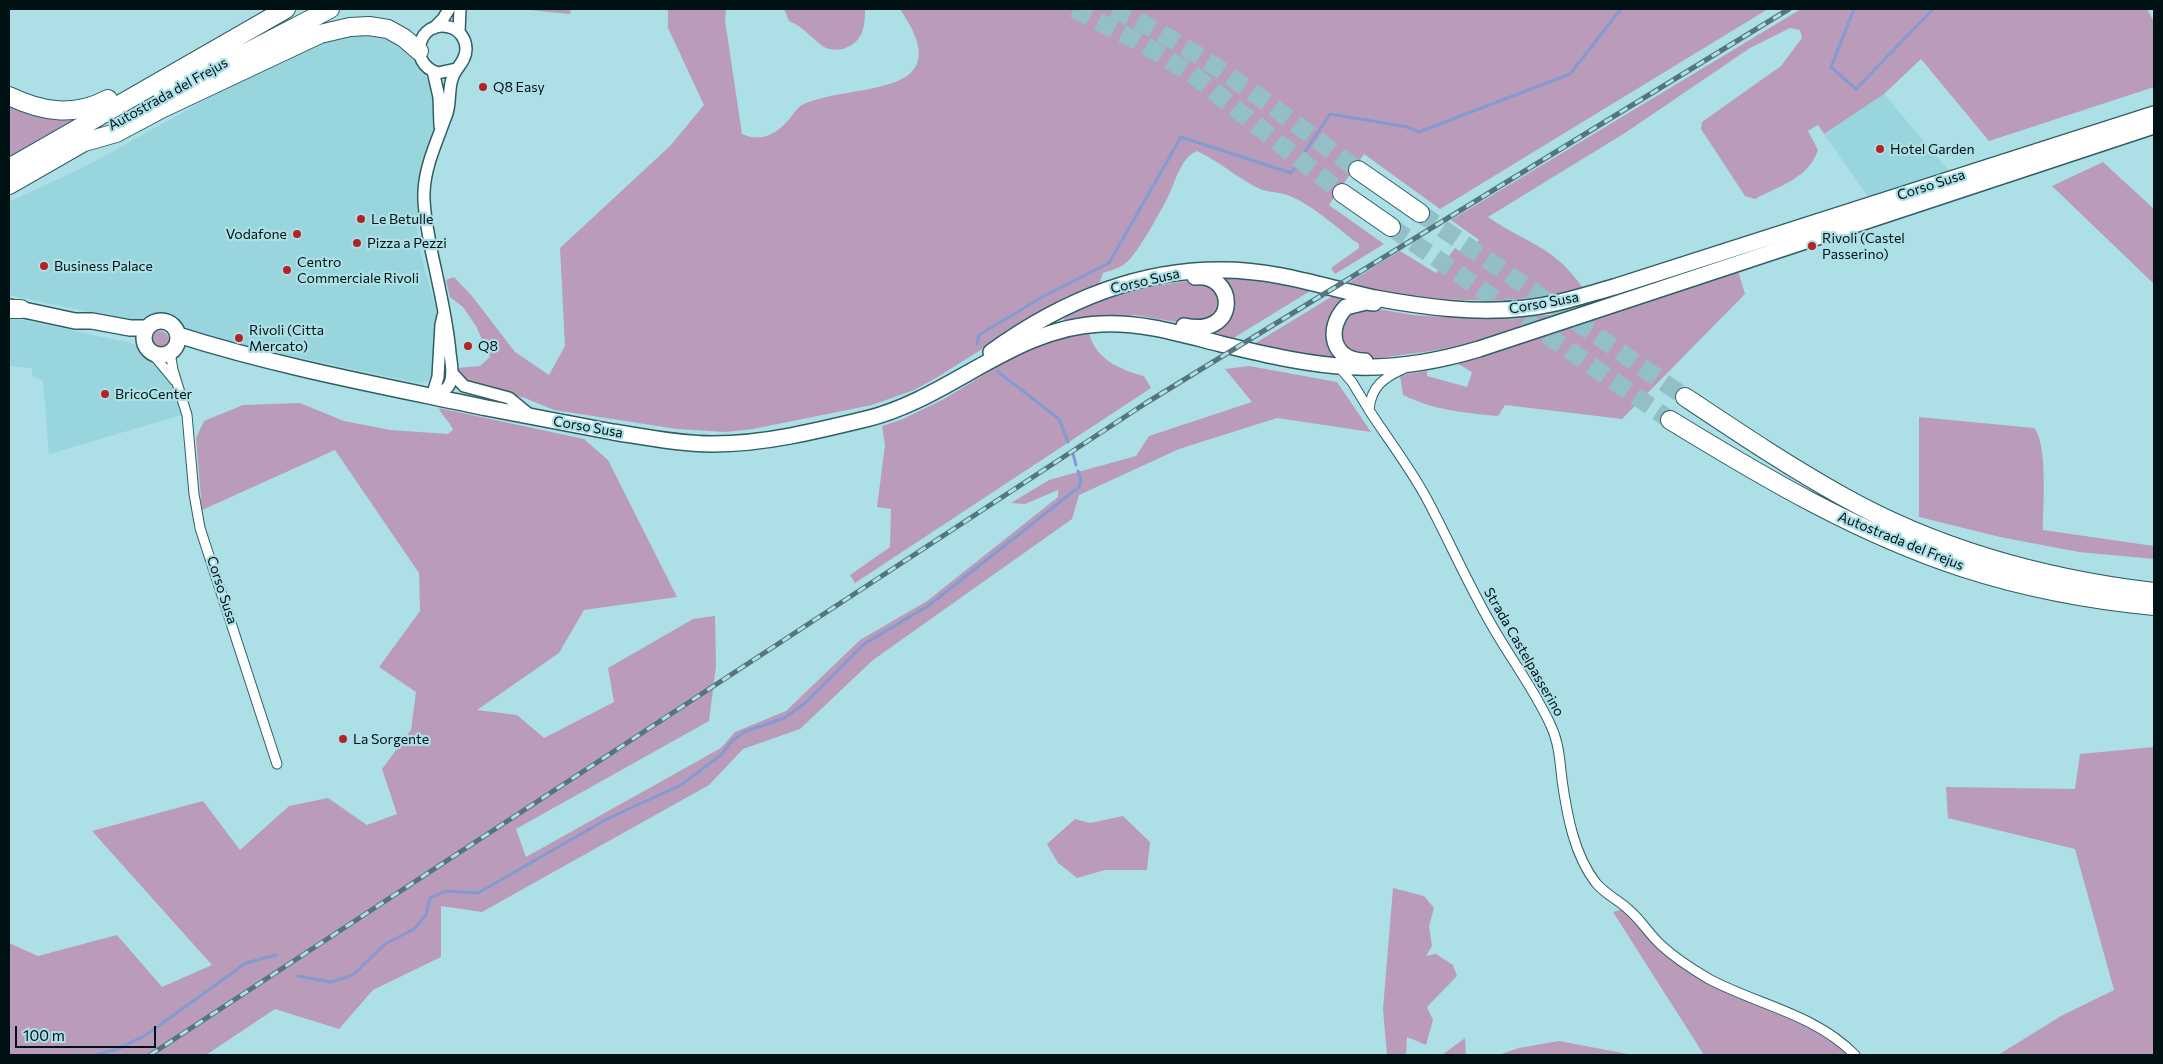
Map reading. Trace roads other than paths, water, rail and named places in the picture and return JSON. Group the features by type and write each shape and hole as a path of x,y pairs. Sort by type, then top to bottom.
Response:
{"highway":[{"name":"Autostrada del Frejus","path":"9,168 286,9"},
{"name":"Autostrada del Frejus","path":"9,185 219,66 330,9"},
{"path":"82,143 116,133 163,108 320,34 350,27 369,26 388,29 404,38 419,51"},
{"path":"9,96 50,110 71,111 89,108 137,84 208,43 240,34"},
{"path":"1358,170 1420,213"},
{"path":"1342,193 1391,227"},
{"name":"Autostrada del Frejus","path":"1685,398 1842,496 1896,523 2001,562 2058,577 2154,592"},
{"name":"Autostrada del Frejus","path":"1670,420 1794,493 1909,548 1964,568 2024,585 2091,598 2154,606"}],"main road":[{"name":"Corso Susa","path":"940,389 1007,340 1069,304 1134,281 1201,270 1253,271 1295,278 1375,298 1437,307 1518,309 1577,298 2154,114"},
{"name":"Corso Susa","path":"175,345 235,354 532,417 670,441 714,444 759,440 864,419 905,407 1019,346 1049,333 1083,325 1118,324 1159,328 1296,361 1339,367 1409,366 1437,361 1479,349 2154,126"},
{"path":"1118,324 1146,319 1202,328 1216,324 1226,309 1222,288 1208,277 1154,283 1134,281"},
{"path":"1409,366 1394,360 1363,362 1347,357 1335,341 1333,334 1336,320 1346,306 1355,303 1366,302 1413,311 1437,307"},
{"path":"13,308 75,321 92,321 130,328 147,328"},
{"path":"75,321 90,329 148,348 161,355 175,345 174,326 165,321 155,322 147,328 144,337 148,348"}],"street":[{"path":"449,9 434,28 423,37 419,51 423,63 433,71 444,73 456,69"},
{"path":"432,396 448,388 453,374 448,329 424,203 426,175 440,128 447,116 450,86 456,69 461,64 466,51 466,44 459,32 460,9"},
{"path":"434,28 447,26 459,32"},
{"path":"433,71 439,96 440,128"},
{"path":"432,396 438,377 440,325 444,314"},
{"name":"Corso Susa","path":"175,345 177,383 187,415 194,494 200,528 277,764"},
{"name":"Corso Susa","path":"148,348 177,383"},
{"path":"1370,410 1374,390 1390,375 1409,366"},
{"name":"Strada Castelpasserino","path":"1339,367 1352,382 1426,496 1469,586 1549,722 1559,749 1567,808 1575,842 1588,871 1598,885 1612,898 1628,908 1660,944 1683,963 1709,979 1790,1012 1822,1028 1854,1055"},
{"path":"453,374 464,386 509,398 532,417"}],"waterway":[{"path":"977,344 979,335 1044,296 1109,263 1181,137 1291,173 1330,114 1407,127 1419,132 1570,74 1621,9"},
{"path":"1854,9 1831,67 1856,89 1933,9"},
{"path":"997,371 1059,419 1068,442"},
{"path":"1073,454 1076,465"},
{"path":"298,976 331,982 353,975 385,944 414,929 426,915 430,898 446,891 478,893 607,819 681,785 721,755 732,741 744,732 784,718 804,704 864,644 928,606 1079,487 1081,481 1078,471"},
{"path":"95,1055 118,1049 146,1035 246,963 276,955"}],"tunnel":[{"path":"1074,9 1141,43 1192,74 1342,193"},
{"path":"1113,9 1146,25 1209,62 1358,170"},
{"path":"1420,213 1685,397"},
{"path":"1391,227 1670,420"}],"railway":[{"path":"150,1055 1146,403 1789,9"}],"place":[{"name":"Q8 Easy","path":"483,87"},
{"name":"Hotel Garden","path":"1880,149"},
{"name":"Le Betulle","path":"361,219"},
{"name":"Vodafone","path":"297,234"},
{"name":"Pizza a Pezzi","path":"357,243"},
{"name":"Rivoli (Castel Passerino)","path":"1812,246"},
{"name":"Business Palace","path":"44,266"},
{"name":"Centro Commerciale Rivoli","path":"287,270"},
{"name":"Rivoli (Citta Mercato)","path":"239,338"},
{"name":"Q8","path":"468,346"},
{"name":"BricoCenter","path":"105,394"},
{"name":"La Sorgente","path":"343,739"}]}
